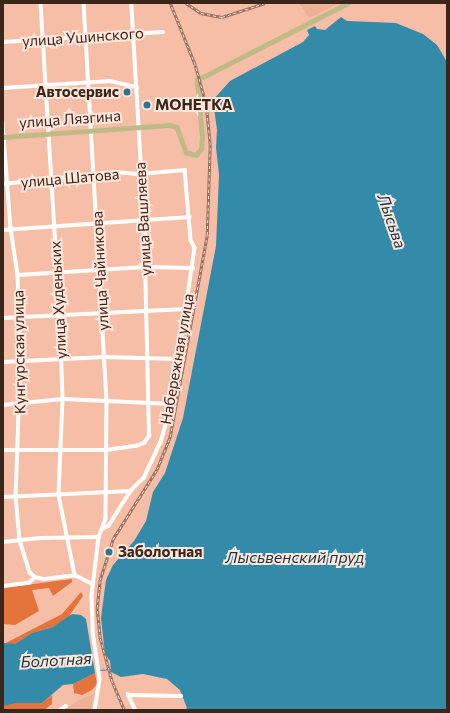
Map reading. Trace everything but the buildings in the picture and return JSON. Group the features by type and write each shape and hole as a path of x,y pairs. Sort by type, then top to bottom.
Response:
{"main road":[{"name":"улица Лязгина","path":"3,137 48,132 158,124 176,127 186,152 193,156 198,154 202,137 197,80 348,3"}],"street":[{"name":"улица Худеньких","path":"41,3 53,226 60,316 63,400 59,495 66,537 75,575"},
{"name":"улица Чайникова","path":"84,3 93,129 107,400 106,519 99,537 93,584 93,632 100,679 95,710"},
{"name":"улица Вашляева","path":"106,450 136,446 144,443 149,436 148,309 144,219 140,174 140,126 131,3"},
{"name":"улица Ушинского","path":"3,42 163,32"},
{"path":"3,88 110,81 137,87"},
{"name":"Кунгурская улица","path":"3,123 10,229 18,274 21,403 16,496 20,540 30,572 35,577"},
{"name":"улица Шатова","path":"3,184 115,172 140,174 185,170"},
{"name":"Набережная улица","path":"103,529 109,526 131,491 144,478 152,462 172,404 177,360 195,248 191,240 185,170"},
{"path":"3,230 144,219 190,218"},
{"path":"18,274 57,270 145,267 193,268"},
{"path":"3,318 60,316 148,309 186,309"},
{"path":"3,362 104,357 148,357 177,360"},
{"path":"3,405 63,400 148,401 172,404"},
{"path":"3,450 106,450"},
{"path":"3,497 131,491"},
{"path":"3,542 66,537 99,537"},
{"path":"3,586 28,583 35,577 44,579 75,575 93,584"},
{"path":"135,710 128,695 181,696"},
{"path":"60,710 66,706"}],"shaded area":[{"path":"299,3 340,3 309,18"},
{"path":"72,579 72,582 53,596 49,588 32,590 39,611 15,625 3,624 3,588"},
{"path":"81,592 83,596 67,619 53,627 32,633 15,644 4,644 62,614"},
{"path":"95,673 97,684 92,690 82,695 74,693 73,684"},
{"path":"95,693 91,710 64,710 79,700"},
{"path":"52,695 52,704 44,710 3,710 3,706 16,702 42,703"}],"water":[{"name":"Лысьвенский пруд","path":"341,17 347,21 396,23 423,34 437,45 447,62 447,710 185,710 187,708 180,690 167,679 143,674 121,677 111,672 110,661 105,654 101,618 106,580 113,565 134,541 146,521 153,492 165,473 183,418 216,246 219,175 216,147 217,130 213,100 230,81 303,42 309,35 307,30 315,26 317,29 325,30"},
{"path":"72,614 81,615 86,619 95,673 73,684 63,685 42,703 16,703 3,706 3,643 15,644 32,633 53,627"}],"waterway":[{"name":"Болотная","path":"100,670 110,669"}],"railway":[{"path":"124,710 112,682 100,638 97,608 100,580 113,539 157,469 170,437 207,235 210,145 206,105 195,65 170,3"},
{"path":"186,3 201,13 222,17 265,3"}],"place":[{"name":"Автосервис","path":"127,92"},
{"name":"МОНЕТКА","path":"147,105"},
{"name":"Заболотная","path":"109,552"}],"water label":[{"name":"Лысьва","path":"392,221"}]}
